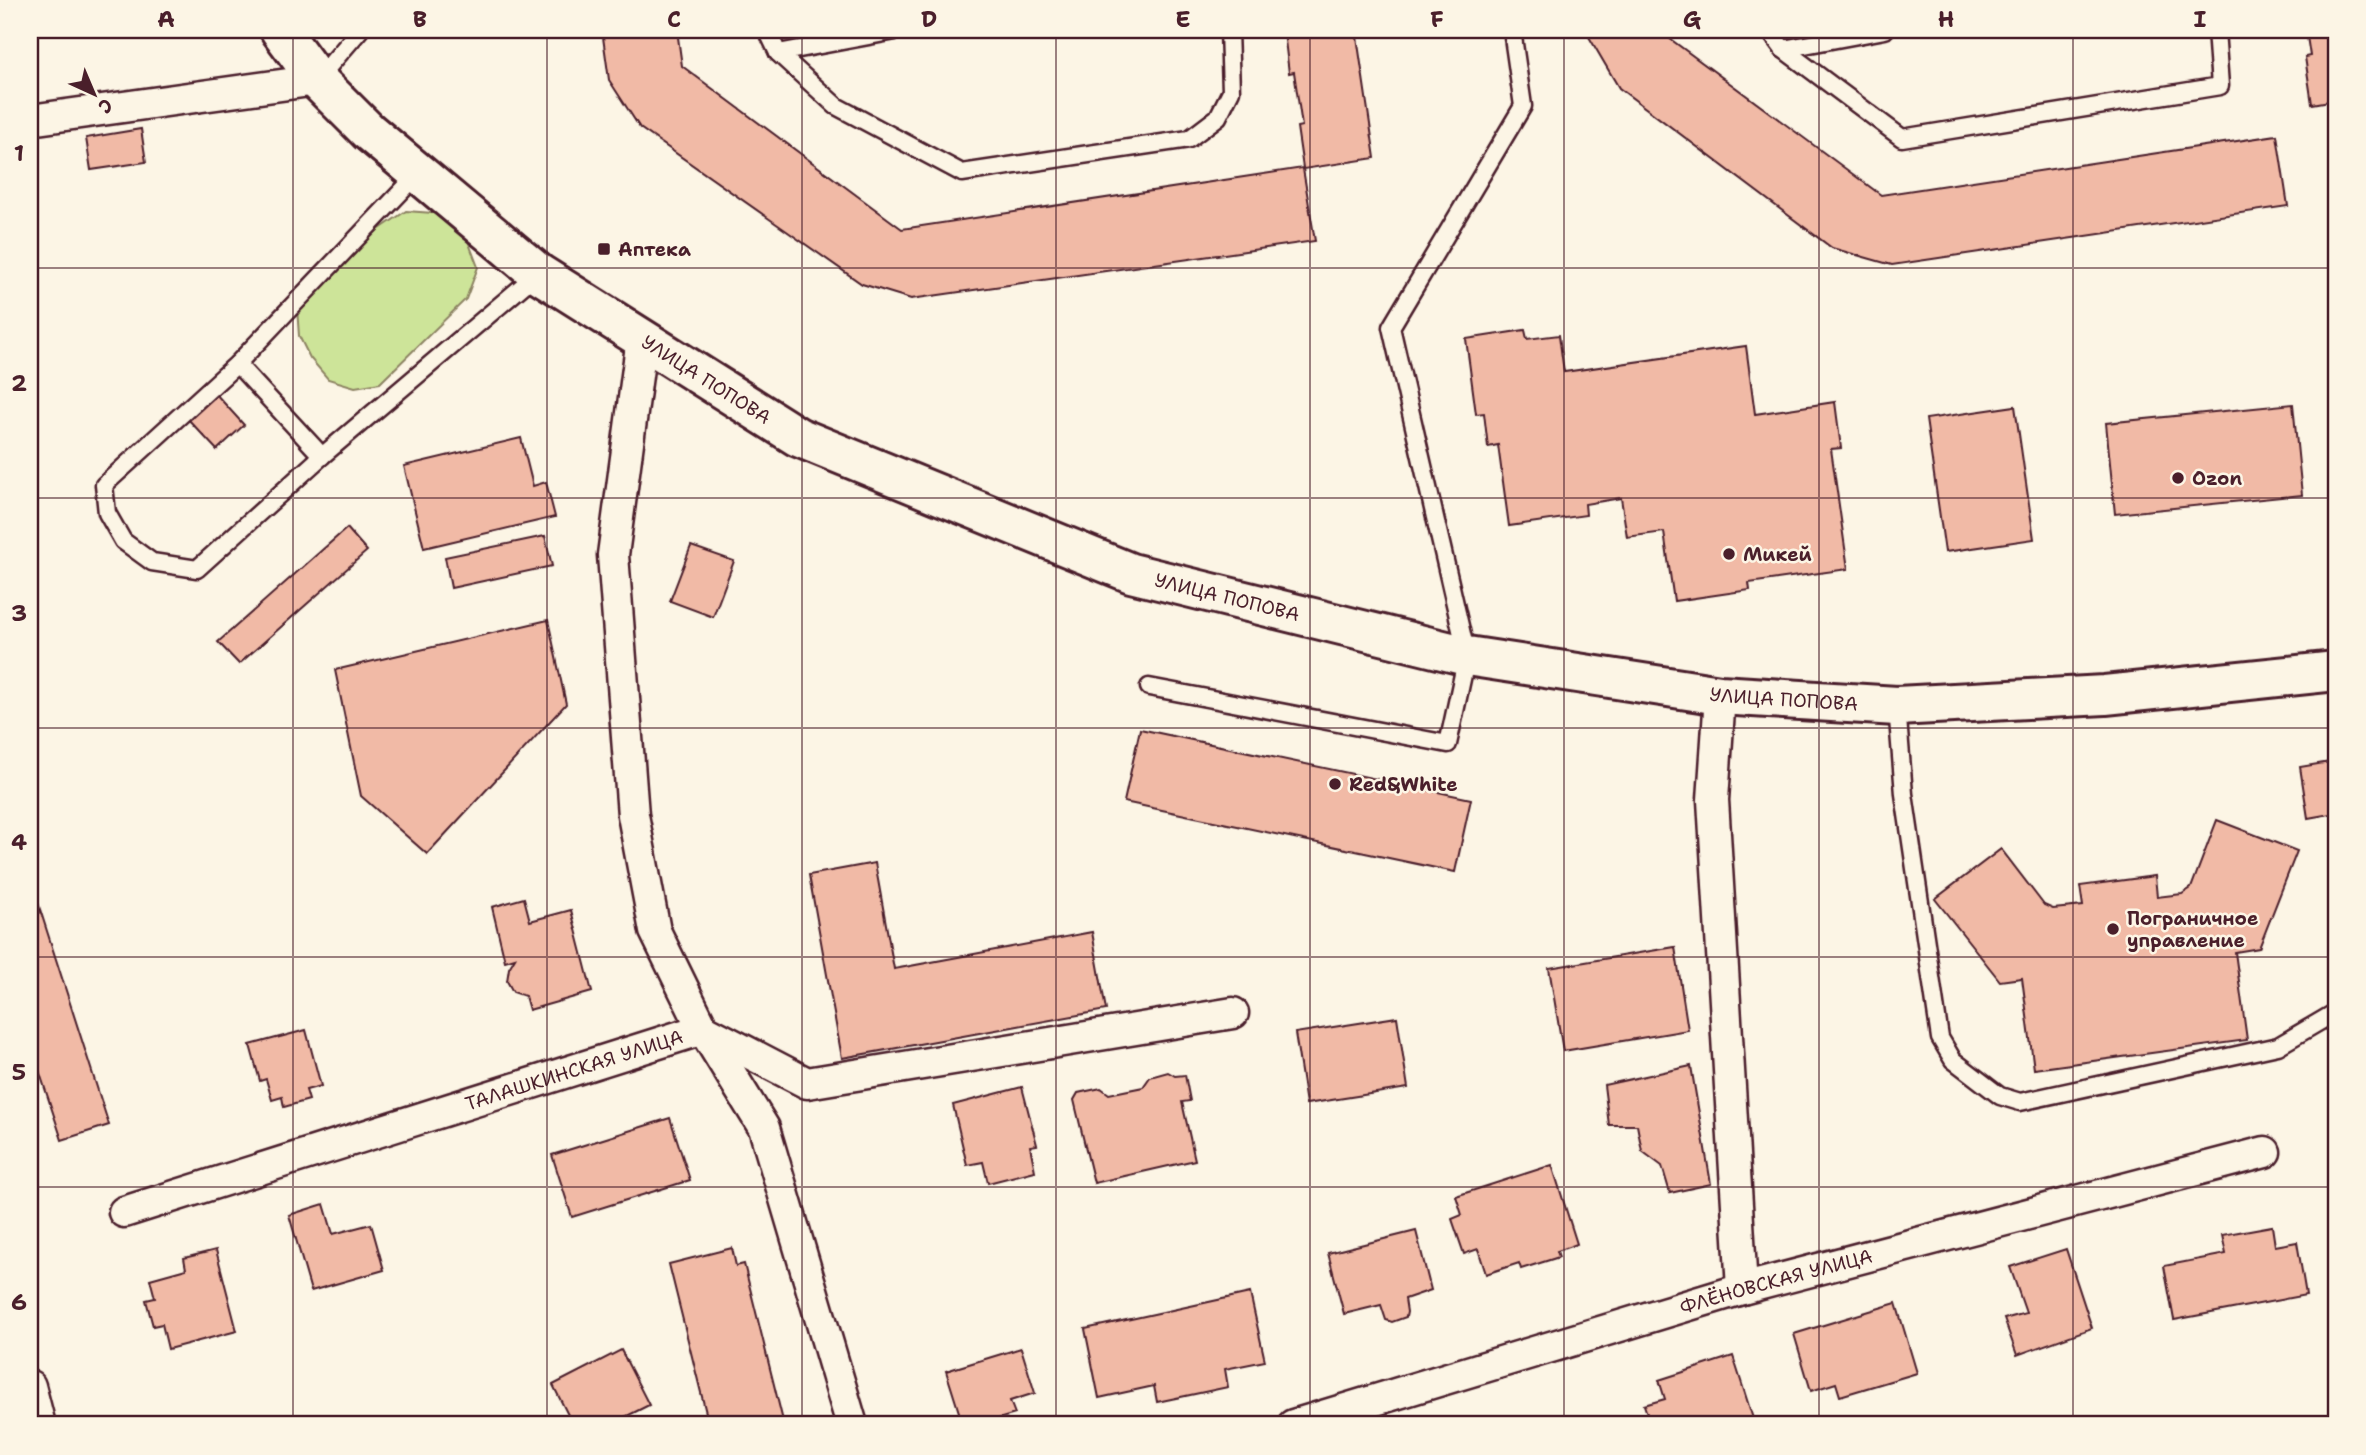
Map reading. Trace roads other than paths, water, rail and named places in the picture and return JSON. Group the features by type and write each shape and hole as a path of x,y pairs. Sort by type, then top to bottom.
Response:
{"street":[{"name":"УЛИЦА ПОПОВА","path":"280,30 317,80 368,131 538,273 798,437 1131,573 1467,656 1720,695 1897,706 2105,695 2336,671"},
{"path":"30,120 317,80"},
{"path":"642,338 613,555 633,815 655,931 703,1029 764,1128 852,1425"},
{"path":"1720,695 1713,800 1742,1289"},
{"name":"ТАЛАШКИНСКАЯ УЛИЦА","path":"124,1212 703,1029 807,1083 1233,1013"},
{"name":"ФЛЁНОВСКАЯ УЛИЦА","path":"1293,1425 1742,1289 2265,1152"},
{"path":"30,1386 40,1425"}],"lane":[{"path":"317,80 360,30"},
{"path":"767,30 778,52 836,106 962,173 1189,139 1218,117 1231,90 1229,30"},
{"path":"778,52 901,30"},
{"path":"1149,687 1448,744 1467,656 1391,327 1523,106 1511,30"},
{"path":"1769,30 1783,49 1902,138 2220,86 2216,30"},
{"path":"1783,49 1885,30"},
{"path":"418,174 237,363 104,485 107,513 123,541 152,562 197,569 323,456 538,273"},
{"path":"237,363 323,456"},
{"path":"1897,706 1905,794 1940,1038 1953,1060 2000,1096 2020,1102 2278,1046 2336,1012"}],"place":[{"name":"Аптека","path":"604,249"},
{"name":"Ozon","path":"2178,478"},
{"name":"Микей","path":"1729,554"},
{"name":"Red&White","path":"1335,784"},
{"name":"Пограничное управление","path":"2113,929"}]}
